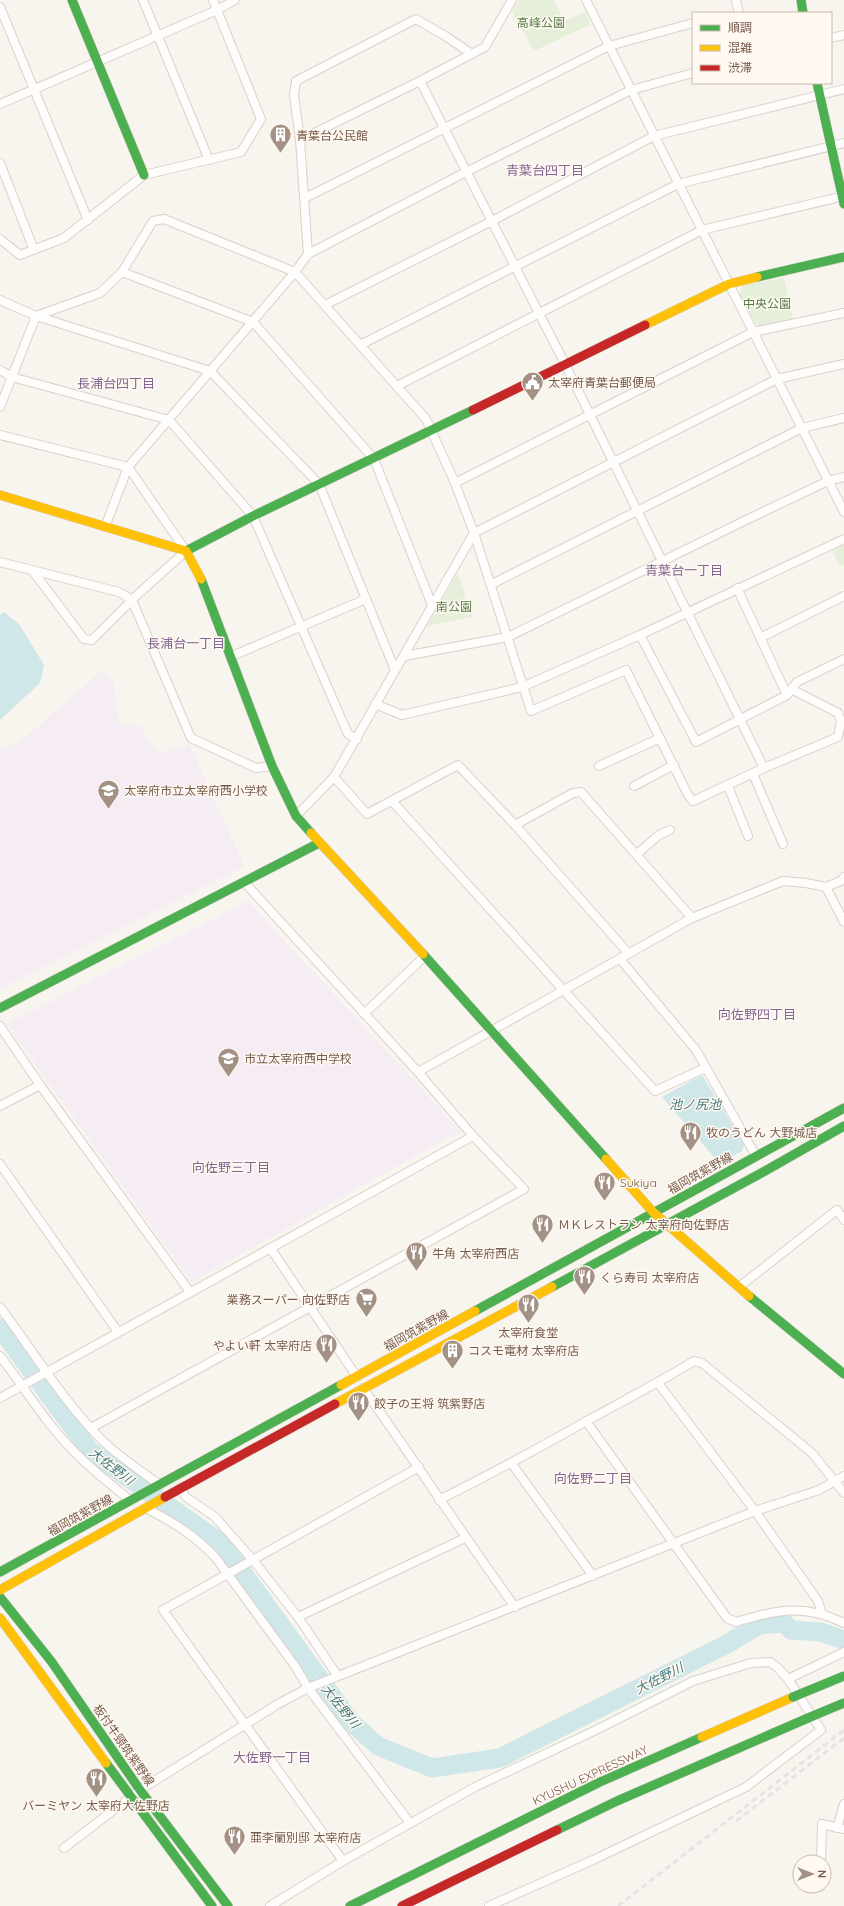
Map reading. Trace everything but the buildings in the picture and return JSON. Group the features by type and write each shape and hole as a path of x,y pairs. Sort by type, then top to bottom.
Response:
{"main road":[{"path":"72,0 144,175"},
{"path":"801,0 803,12"},
{"path":"817,84 843,198"},
{"path":"186,551 253,516 374,459 729,284 844,257"},
{"path":"0,495 186,551 196,568 232,656 272,766 296,816 319,843 425,956 653,1212 739,1287 840,1365 844,1374"},
{"path":"0,1008 319,843"},
{"name":"福岡筑紫野線","path":"0,1572 844,1108"},
{"path":"0,1590 180,1488 844,1126"},
{"name":"板付牛頸筑紫野線","path":"0,1597 51,1661 140,1790 228,1906"},
{"name":"板付牛頸筑紫野線","path":"0,1618 212,1906"},
{"name":"KYUSHU EXPRESSWAY","path":"350,1906 600,1782 844,1676"},
{"path":"402,1906 617,1801 844,1703"}],"street":[{"path":"143,0 209,160"},
{"path":"0,239 20,255 34,250 64,238 144,175 241,152 261,119 213,0"},
{"path":"0,104 217,10 235,0"},
{"path":"300,140 485,47 512,0"},
{"path":"586,0 844,512"},
{"path":"736,0 736,12"},
{"path":"0,7 88,220"},
{"path":"308,254 300,140 294,95 296,81 344,54 416,19 472,54"},
{"path":"305,198 444,127 609,46 692,23"},
{"path":"832,38 844,35"},
{"path":"105,527 128,467 295,272 308,254 466,172 631,90 692,73"},
{"path":"420,81 565,364 764,768"},
{"path":"325,305 492,221 654,136 844,89"},
{"path":"360,345 678,184 844,143"},
{"path":"0,163 34,250"},
{"path":"397,386 538,312 702,230 843,198"},
{"path":"0,407 36,316 100,293 122,272 154,221 164,220 295,272 325,305 426,419 432,430 455,483 492,584 522,687 531,711 626,670 693,802 764,768 838,737 841,721 838,713 790,692 760,638 737,588"},
{"path":"122,272 252,322 374,459 432,605"},
{"path":"0,300 36,316 210,371 319,484 395,670"},
{"path":"455,483 753,332 844,314"},
{"path":"296,816 334,777 474,533 613,461 777,379 844,364"},
{"path":"0,370 12,376 169,420 253,516 348,734 357,739"},
{"path":"492,584 802,428 844,418"},
{"path":"0,434 128,467 186,551 132,600 92,640 84,639 32,570"},
{"path":"404,656 508,638 828,481 844,477"},
{"path":"375,704 402,715 522,687 640,635 737,588 844,539"},
{"path":"0,562 119,592 132,600 191,738 256,768 272,766"},
{"path":"760,638 844,596"},
{"path":"232,656 366,599"},
{"path":"640,635 696,742 740,720 790,692 797,682 844,659"},
{"path":"599,766 660,738"},
{"path":"334,777 367,814 392,802 458,765 515,825 629,954"},
{"path":"634,786 674,765"},
{"path":"753,774 783,844"},
{"path":"728,786 748,836"},
{"path":"515,825 573,793 581,792 692,918"},
{"path":"392,802 656,1091 705,1068"},
{"path":"637,854 659,835 670,830"},
{"path":"418,1072 692,918 783,881 826,887 841,881 844,876"},
{"path":"91,1428 524,1189 473,1136 418,1072 244,882"},
{"path":"826,887 844,922"},
{"path":"364,1014 425,956"},
{"path":"620,958 696,1050 756,1156"},
{"path":"0,1026 40,1085 190,1292"},
{"path":"0,1106 40,1085"},
{"path":"0,1398 24,1386 190,1292 271,1250 473,1136"},
{"path":"0,1164 118,1332"},
{"path":"739,1287 837,1210 844,1220"},
{"path":"271,1250 357,1377"},
{"path":"0,1307 47,1372 91,1428 120,1455 160,1485"},
{"path":"0,1356 24,1386 49,1423 70,1447 88,1466 131,1501"},
{"path":"439,1500 512,1464 586,1421 658,1383 694,1361 702,1363 812,1453 844,1493"},
{"path":"658,1383 755,1511 818,1601 822,1614"},
{"path":"364,1388 419,1467 465,1538 516,1607"},
{"path":"586,1421 727,1618 736,1622 772,1612 808,1610 844,1623"},
{"path":"512,1464 593,1576"},
{"path":"343,1861 163,1610 419,1467"},
{"path":"64,1848 140,1790 244,1725 311,1686 516,1607 755,1511 819,1490 844,1476"},
{"path":"180,1488 186,1497 215,1517 250,1562 298,1617 334,1676"},
{"path":"146,1508 181,1527 200,1542 231,1573 295,1666 410,1824"},
{"path":"298,1617 465,1538"},
{"path":"788,1679 844,1652"},
{"path":"270,1906 343,1861 475,1787 596,1730 693,1681 751,1663 770,1662 788,1679 821,1730 746,1789 594,1860 489,1906"},
{"path":"821,1854 822,1824 841,1828 844,1804"}],"shaded area":[{"name":"太宰府市立太宰府西小学校","path":"104,669 113,683 119,724 139,726 159,754 189,744 244,866 0,989 0,748 19,743"},
{"name":"市立太宰府西中学校","path":"248,901 460,1131 191,1282 7,1024"}],"green space":[{"name":"高峰公園","path":"520,0 554,0 564,21 585,12 591,24 534,51 512,12"},
{"name":"中央公園","path":"784,278 793,320 759,326 756,324 739,296 742,285"},
{"path":"844,544 844,565 840,566 832,551"},
{"name":"南公園","path":"458,573 472,617 427,626"}],"water":[{"path":"4,612 19,624 44,665 40,683 0,720 0,615"},
{"name":"池ノ尻池","path":"702,1075 744,1145 742,1151 719,1163 662,1097"}],"waterway":[{"name":"大佐野川","path":"0,1328 90,1451 221,1543 351,1722 378,1746 432,1768 500,1758 727,1644 759,1625 784,1623 791,1630 821,1632 844,1640"}],"railway":[{"path":"618,1906 844,1730"},
{"path":"736,1821 844,1738"}],"traffic: fast":[{"path":"72,0 144,175"},
{"path":"801,0 803,12"},
{"path":"817,84 844,204"},
{"path":"757,277 844,257"},
{"path":"186,551 253,516 473,410"},
{"path":"201,579 272,766 296,816 311,833"},
{"path":"0,1008 319,843"},
{"path":"423,954 606,1159"},
{"path":"475,1311 844,1108"},
{"path":"552,1287 765,1171 844,1126"},
{"path":"749,1296 844,1374"},
{"path":"0,1572 341,1385"},
{"path":"0,1597 51,1661 140,1790 228,1906"},
{"path":"793,1697 844,1676"},
{"path":"808,1718 844,1703"},
{"path":"557,1830 617,1801 808,1718"},
{"path":"350,1906 600,1782 702,1737"},
{"path":"106,1763 212,1906"}],"traffic: slow":[{"path":"645,325 729,284 757,277"},
{"path":"0,495 186,551 201,579"},
{"path":"311,833 423,954"},
{"path":"606,1159 653,1212 749,1296"},
{"path":"335,1404 552,1287"},
{"path":"341,1385 475,1311"},
{"path":"0,1590 165,1497"},
{"path":"0,1618 106,1763"},
{"path":"702,1737 793,1697"}],"traffic: jam":[{"path":"473,410 645,325"},
{"path":"165,1497 335,1404"},
{"path":"402,1906 557,1830"}],"place":[{"name":"青葉台公民館","path":"281,154"},
{"name":"太宰府青葉台郵便局","path":"533,402"},
{"name":"太宰府市立太宰府西小学校","path":"109,810"},
{"name":"市立太宰府西中学校","path":"228,1078"},
{"name":"牧のうどん 大野城店","path":"690,1152"},
{"name":"Sukiya","path":"604,1202"},
{"name":"ＭＫレストラン 太宰府向佐野店","path":"542,1244"},
{"name":"牛角 太宰府西店","path":"417,1272"},
{"name":"くら寿司 太宰府店","path":"584,1296"},
{"name":"業務スーパー 向佐野店","path":"366,1318"},
{"name":"太宰府食堂","path":"528,1324"},
{"name":"やよい軒 太宰府店","path":"327,1364"},
{"name":"コスモ電材 太宰府店","path":"452,1370"},
{"name":"餃子の王将 筑紫野店","path":"359,1422"},
{"name":"バーミヤン 太宰府大佐野店","path":"96,1798"},
{"name":"亜李蘭別邸 太宰府店","path":"235,1856"}],"district":[{"name":"青葉台四丁目","path":"545,170"},
{"name":"長浦台四丁目","path":"116,383"},
{"name":"青葉台一丁目","path":"684,570"},
{"name":"長浦台一丁目","path":"186,643"},
{"name":"向佐野四丁目","path":"757,1014"},
{"name":"向佐野三丁目","path":"231,1167"},
{"name":"向佐野二丁目","path":"593,1478"},
{"name":"大佐野一丁目","path":"272,1757"}]}
